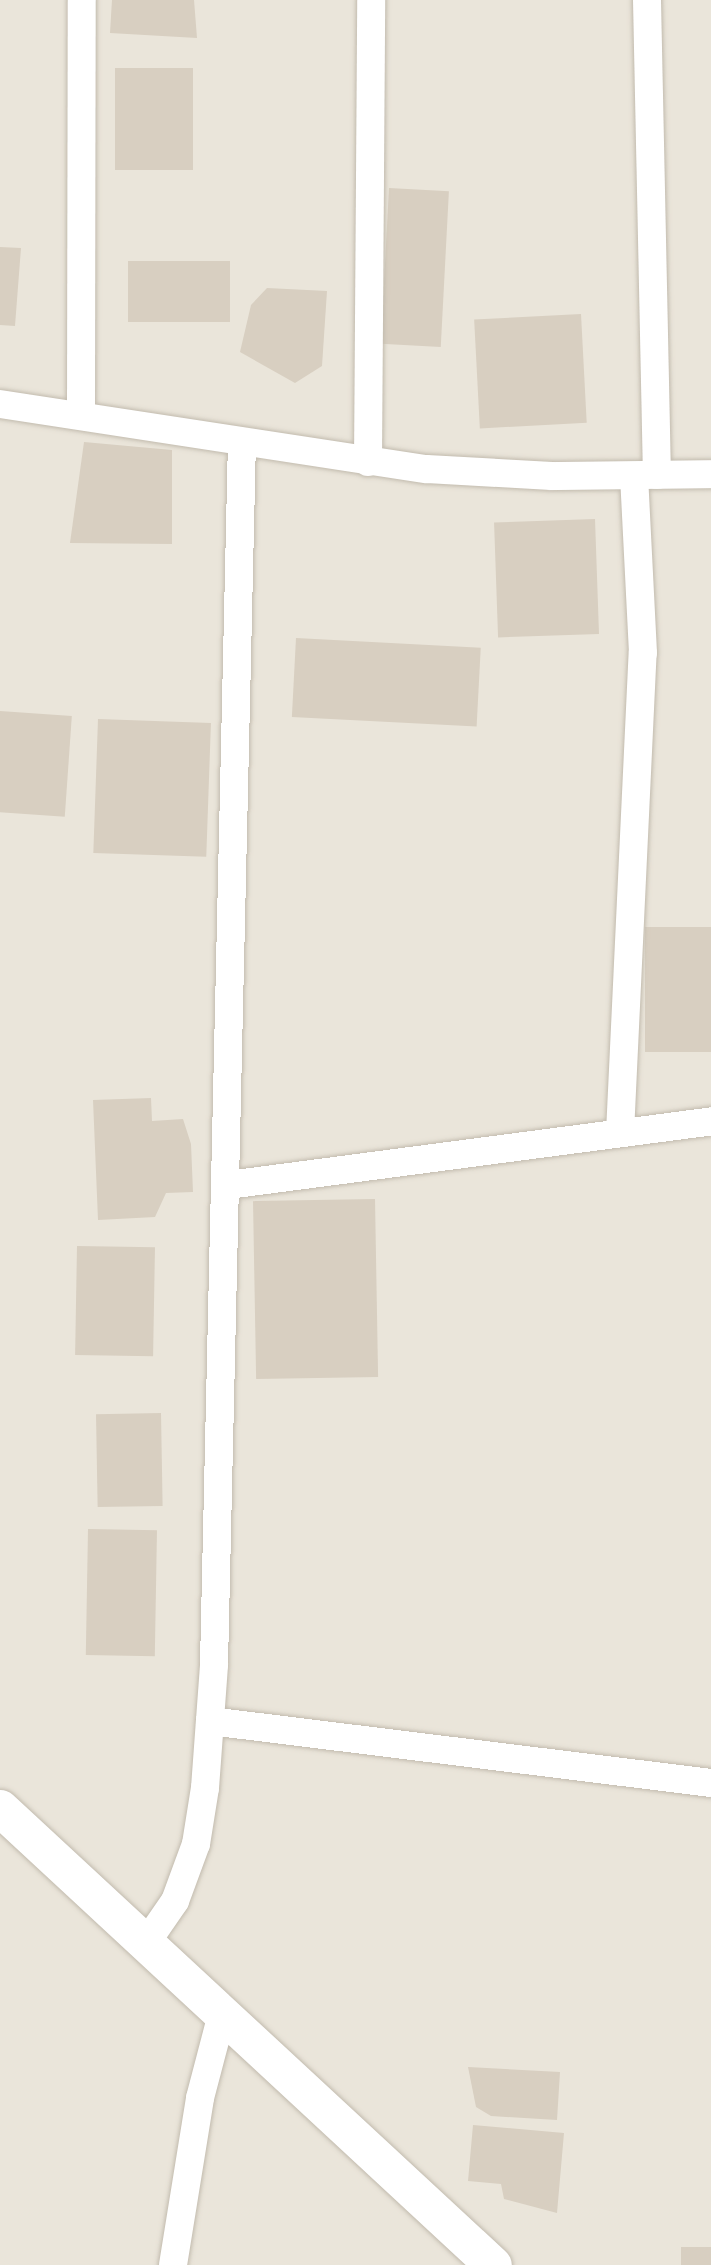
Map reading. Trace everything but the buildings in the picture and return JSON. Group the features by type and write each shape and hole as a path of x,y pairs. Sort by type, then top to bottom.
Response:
{"street":[{"path":"81,415 82,0"},
{"path":"368,462 371,0"},
{"path":"620,1133 643,653 647,0"},
{"path":"0,404 368,462 487,473 645,476 711,474"},
{"path":"146,1943 175,1900 195,1844 210,1721 228,1185 242,442"},
{"path":"228,1185 711,1121"},
{"path":"210,1721 711,1783"},
{"path":"0,1808 493,2265"},
{"path":"173,2265 197,2111 222,2014"}],"shaded area":[{"path":"0,0 711,0 711,2265 0,2265"}]}
